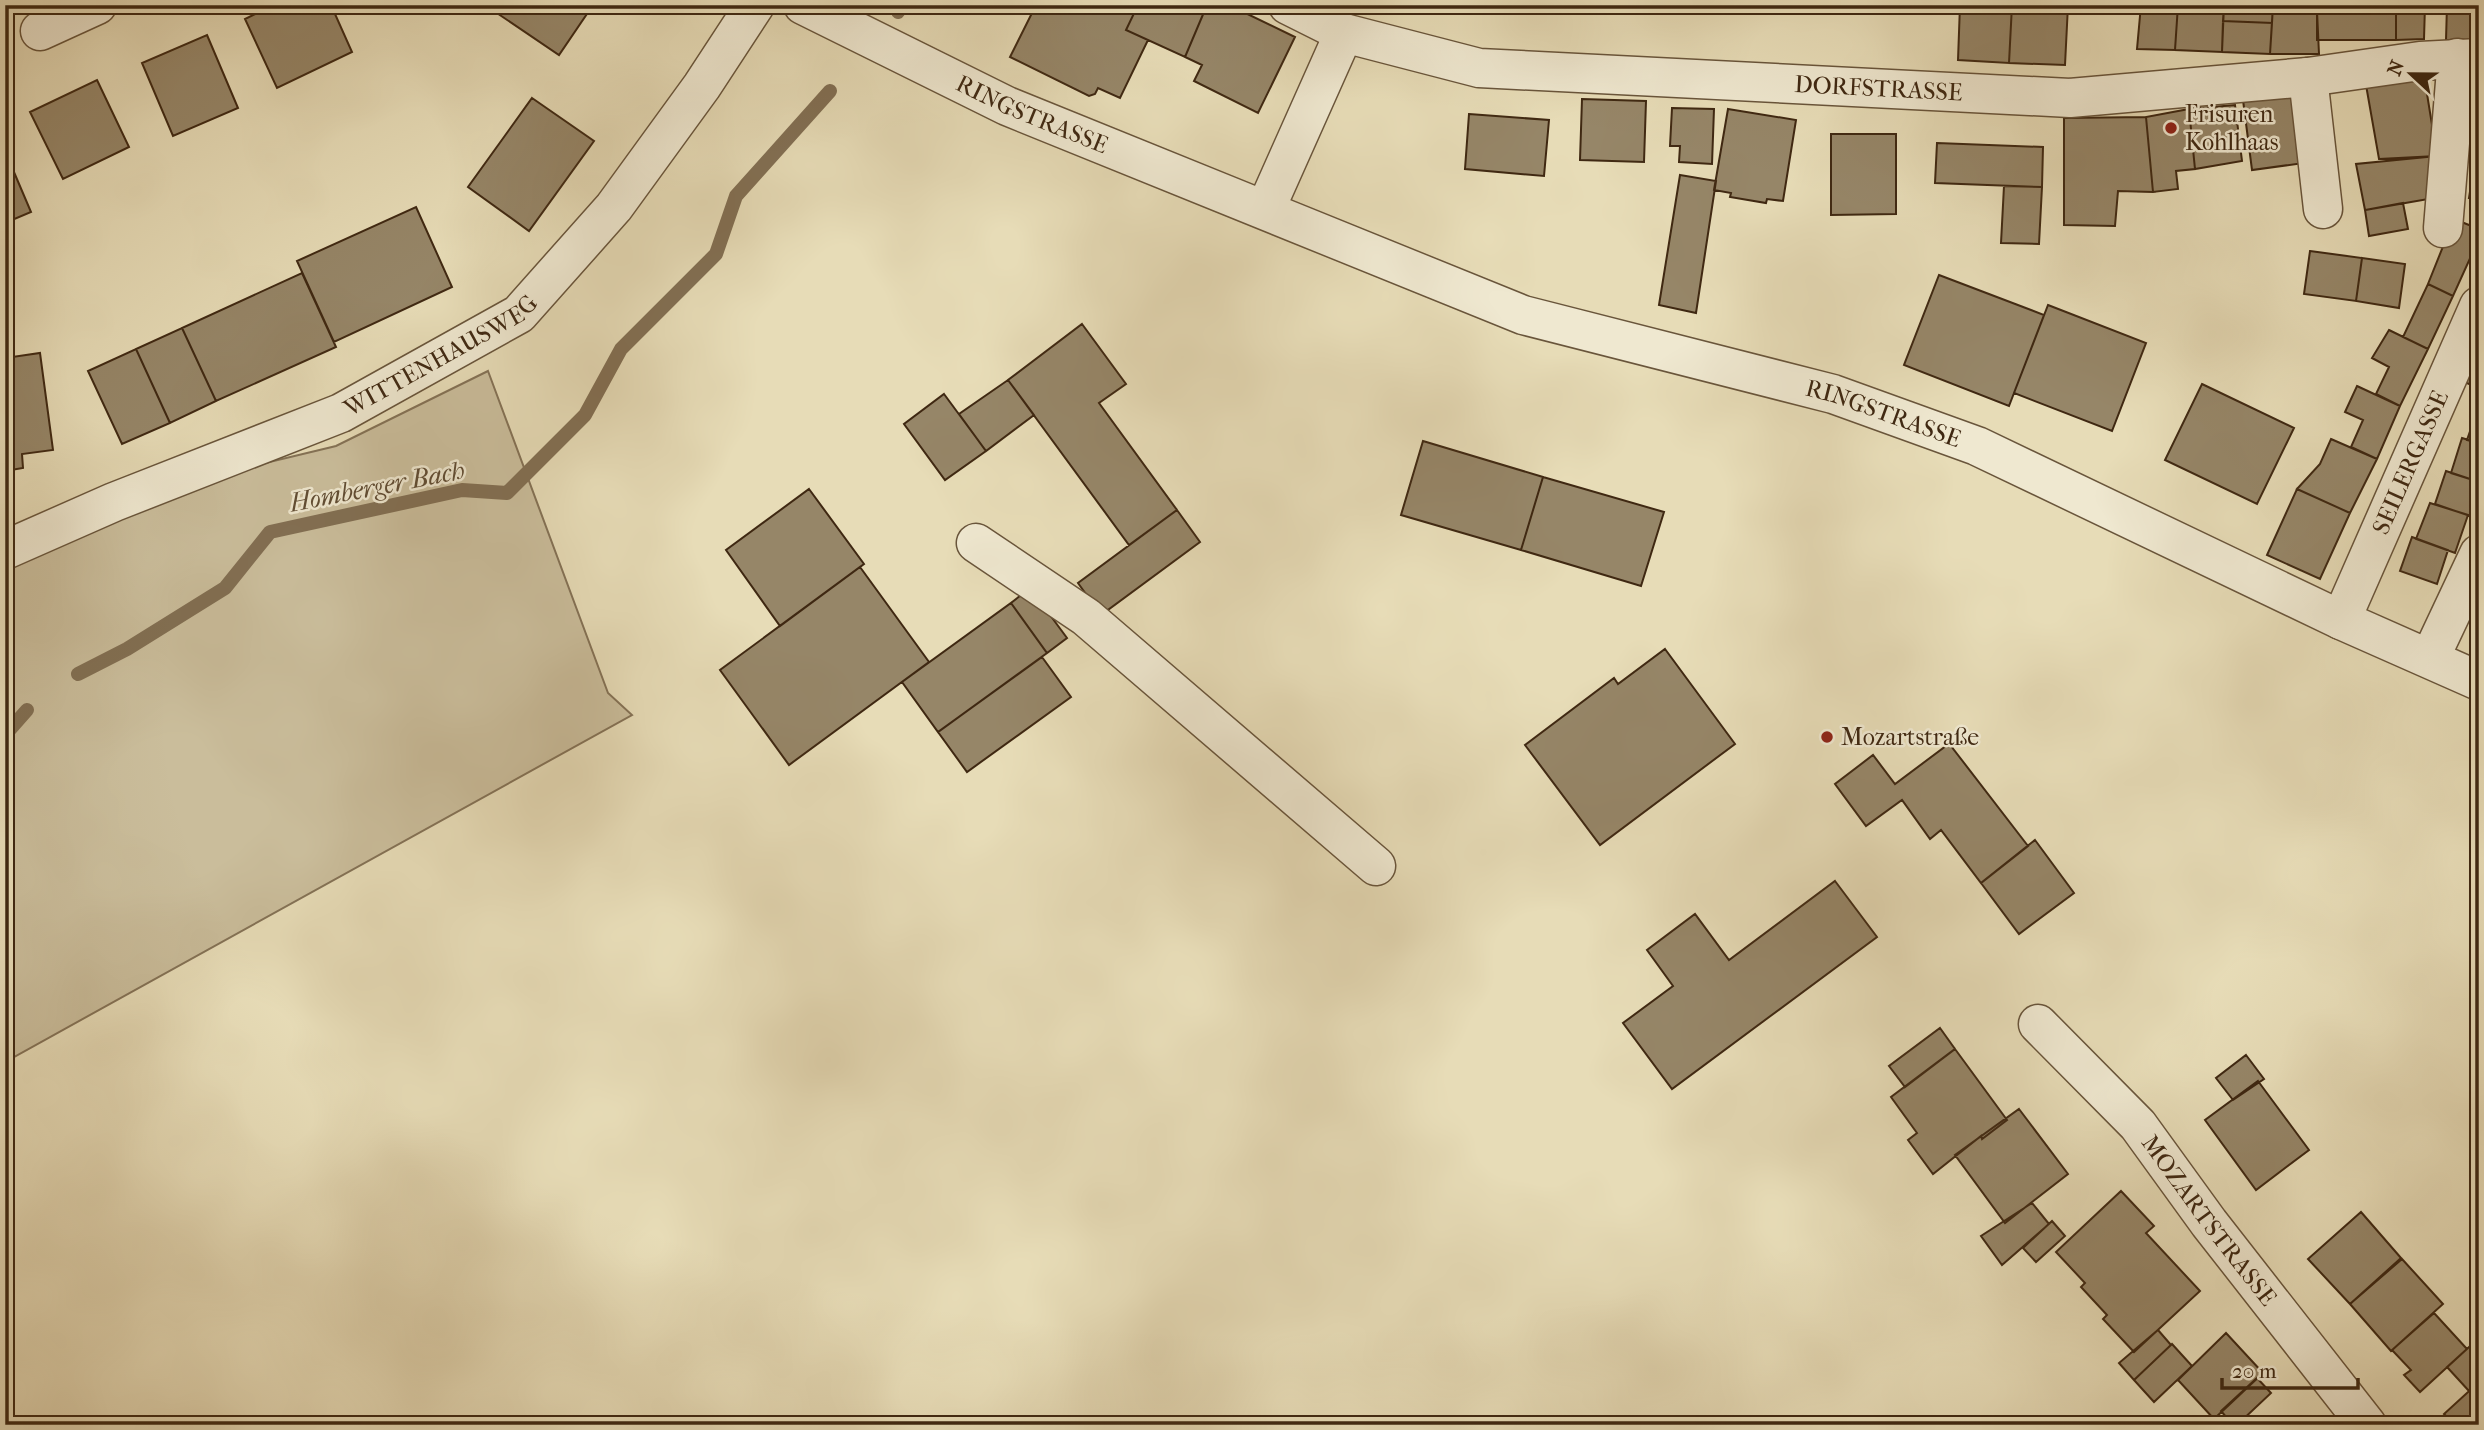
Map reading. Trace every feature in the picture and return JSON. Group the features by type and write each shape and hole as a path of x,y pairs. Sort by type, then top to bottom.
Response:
{"street":[{"path":"40,31 97,5"},
{"name":"WITTENHAUSWEG","path":"5,550 114,502 341,413 519,314 614,206 702,86 755,5"},
{"name":"RINGSTRASSE","path":"803,5 1007,106 1150,165 1265,208 1523,315 1833,394 1977,446 2341,620 2479,681"},
{"name":"DORFSTRASSE","path":"1288,5 1344,33 1479,68 2070,98 2308,77 2468,58"},
{"path":"1265,208 1344,33"},
{"path":"2443,228 2468,58"},
{"path":"2308,77 2323,209"},
{"name":"SEILERGASSE","path":"2341,620 2479,306"},
{"path":"976,543 1086,617 1376,866"},
{"path":"2430,659 2479,554"},
{"name":"MOZARTSTRASSE","path":"2038,1024 2138,1125 2209,1223 2367,1425"}],"shaded area":[{"path":"488,371 608,693 632,715 5,1062 5,565 199,479 336,446"}],"building":[{"path":"274,5 331,5 352,52 277,88 245,19"},
{"path":"485,5 593,5 559,55"},
{"path":"1036,5 1138,5 1126,30 1148,40 1120,98 1098,88 1095,94 1089,96 1010,57"},
{"path":"1138,5 1207,5 1185,57 1126,30"},
{"path":"1207,5 1233,7 1295,37 1258,113 1194,81 1202,65 1185,57"},
{"path":"1960,5 2012,5 2009,63 1958,60"},
{"path":"2012,5 2068,5 2065,65 2009,63"},
{"path":"2141,5 2178,5 2175,50 2137,49"},
{"path":"2178,5 2224,5 2222,52 2175,50"},
{"path":"2224,5 2273,5 2272,23 2223,21"},
{"path":"2273,5 2296,5 2296,11 2317,11 2319,54 2270,54"},
{"path":"2317,5 2396,5 2396,40 2317,40"},
{"path":"2396,5 2425,5 2424,39 2396,40"},
{"path":"2447,5 2479,6 2479,40 2446,40"},
{"path":"2223,21 2272,23 2270,54 2222,52"},
{"path":"207,35 238,108 173,136 142,63"},
{"path":"2479,66 2479,123 2466,119 2470,67"},
{"path":"2424,75 2437,156 2379,159 2366,85"},
{"path":"97,80 129,147 63,179 30,112"},
{"path":"2301,92 2311,162 2252,170 2243,100"},
{"path":"532,98 594,141 529,231 468,187"},
{"path":"1582,99 1646,101 1644,162 1580,160"},
{"path":"2235,105 2242,161 2195,169 2189,109"},
{"path":"1672,108 1714,109 1712,164 1679,162 1680,146 1670,146"},
{"path":"1728,109 1796,120 1783,201 1767,199 1766,203 1730,197 1731,193 1714,190"},
{"path":"2189,109 2195,169 2176,171 2178,189 2153,192 2146,117"},
{"path":"1469,114 1549,120 1544,176 1465,169"},
{"path":"2146,117 2153,192 2118,191 2115,226 2064,225 2064,118"},
{"path":"1831,134 1896,134 1896,214 1831,215"},
{"path":"2479,134 2479,198 2469,198"},
{"path":"1937,143 2043,147 2042,187 1935,183"},
{"path":"5,151 31,212 5,223"},
{"path":"2437,156 2440,197 2365,210 2356,164"},
{"path":"1680,175 1716,181 1696,313 1659,305"},
{"path":"2004,186 2042,187 2039,244 2001,243"},
{"path":"2403,203 2408,229 2369,236 2365,210"},
{"path":"416,207 452,287 334,342 297,261"},
{"path":"2454,219 2479,229 2479,257 2472,254 2453,296 2428,284"},
{"path":"2310,251 2362,258 2356,301 2304,294"},
{"path":"2362,258 2405,264 2399,308 2356,301"},
{"path":"302,273 336,347 216,401 182,328"},
{"path":"1939,275 2044,315 2009,406 1904,365"},
{"path":"2428,284 2453,296 2428,349 2403,337"},
{"path":"2048,305 2146,343 2112,431 2014,393"},
{"path":"1082,324 1126,384 1099,403 1177,510 1129,545 1008,380"},
{"path":"182,328 216,401 170,423 136,349"},
{"path":"2389,330 2428,349 2400,406 2376,394 2389,367 2372,358"},
{"path":"2479,340 2479,388 2464,382"},
{"path":"136,349 170,423 122,444 88,371"},
{"path":"40,353 53,450 22,454 23,468 5,471 5,358"},
{"path":"1008,380 1034,415 986,451 959,414"},
{"path":"2202,384 2294,428 2257,504 2165,460"},
{"path":"2357,386 2400,406 2377,459 2351,447 2363,420 2345,412"},
{"path":"944,394 986,451 945,480 904,424"},
{"path":"2479,405 2479,443 2467,440"},
{"path":"2462,438 2479,443 2479,482 2451,473"},
{"path":"2331,439 2377,459 2350,513 2297,489 2320,464"},
{"path":"1423,441 1543,477 1521,550 1401,515"},
{"path":"2446,471 2479,482 2470,516 2435,504"},
{"path":"1543,477 1664,512 1641,586 1521,550"},
{"path":"809,489 864,564 780,626 726,550"},
{"path":"2297,489 2350,513 2320,579 2267,555"},
{"path":"2430,503 2468,515 2455,553 2416,539"},
{"path":"1177,510 1200,542 1101,615 1078,583"},
{"path":"2412,537 2448,550 2437,584 2400,571"},
{"path":"860,567 929,662 789,765 720,670"},
{"path":"1030,588 1067,638 1047,653 1011,603"},
{"path":"1011,603 1047,653 938,732 902,682"},
{"path":"1665,649 1735,744 1600,845 1525,745 1614,678 1618,684"},
{"path":"1042,657 1071,697 967,772 938,732"},
{"path":"1958,737 1960,740 1951,746 2028,846 1981,883 1941,830 1930,839 1902,800 1866,826 1835,784 1873,755 1895,784"},
{"path":"2479,819 2479,842 2471,839"},
{"path":"2035,840 2074,893 2019,934 1981,883"},
{"path":"1835,881 1877,937 1672,1089 1623,1023 1673,986 1647,950 1695,914 1729,960"},
{"path":"1940,1028 1955,1049 1905,1087 1889,1066"},
{"path":"1955,1049 2007,1120 1982,1139 1981,1136 1933,1174 1908,1140 1917,1133 1891,1097"},
{"path":"2246,1055 2264,1079 2233,1100 2216,1078"},
{"path":"2258,1081 2309,1150 2256,1190 2205,1120"},
{"path":"2019,1109 2068,1174 2005,1223 1955,1155"},
{"path":"2121,1191 2154,1226 2146,1233 2200,1291 2134,1352 2103,1319 2107,1315 2081,1287 2085,1283 2056,1252"},
{"path":"2032,1203 2049,1224 2002,1265 1981,1236"},
{"path":"2361,1212 2401,1258 2350,1304 2308,1259"},
{"path":"2052,1221 2065,1236 2036,1262 2023,1248"},
{"path":"2402,1259 2443,1304 2391,1351 2350,1304"},
{"path":"2434,1313 2467,1349 2420,1392 2404,1375 2411,1370 2392,1350"},
{"path":"2158,1330 2171,1345 2134,1380 2119,1363"},
{"path":"2226,1333 2263,1373 2214,1419 2178,1380"},
{"path":"2479,1338 2479,1382 2469,1391 2447,1367"},
{"path":"2172,1344 2192,1366 2154,1402 2134,1380"},
{"path":"2257,1378 2271,1393 2237,1425 2233,1425 2221,1411"},
{"path":"2479,1382 2479,1425 2455,1425 2444,1414"}],"waterway":[{"name":"Homberger Bach","path":"898,12 902,5"},
{"name":"Homberger Bach","path":"78,674 127,649 225,588 270,532 462,490 507,493 585,415 621,349 716,254 736,196 830,91"},
{"name":"Homberger Bach","path":"5,735 27,710"}],"place":[{"name":"Frisuren Kohlhaas","path":"2171,128"},
{"name":"Mozartstraße","path":"1827,737"}]}
